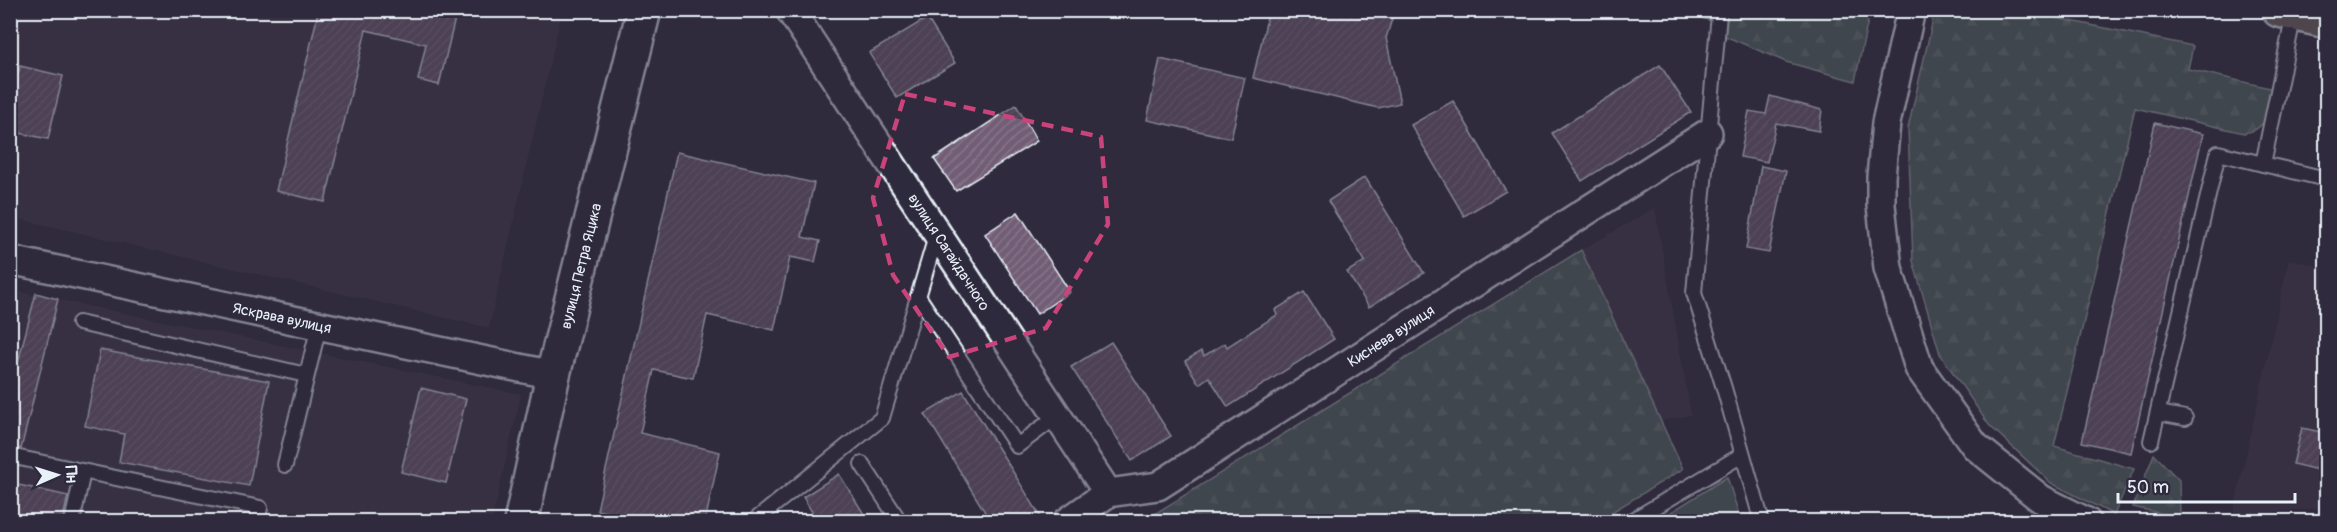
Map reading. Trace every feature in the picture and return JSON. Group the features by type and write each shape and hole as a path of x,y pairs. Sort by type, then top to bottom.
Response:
{"main road":[{"path":"2287,12 2326,21"}],"street":[{"name":"вулиця Петра Яцика","path":"521,522 554,375 644,10"},
{"name":"вулиця Сагайдачного","path":"790,10 1108,493"},
{"path":"1911,10 1886,123 1881,177 1883,236 1888,268 1920,368 1975,446 2041,499 2087,522"},
{"name":"Киснева вулиця","path":"1067,522 1108,493 1158,486 1708,133"},
{"name":"Яскрава вулиця","path":"10,260 554,375"}],"lane":[{"path":"1704,10 1719,12 1694,293 1762,522"},
{"path":"2263,164 2287,12"},
{"path":"2151,441 2218,153 2326,179"},
{"path":"753,522 882,418 937,233"},
{"path":"918,296 1017,446 1056,417"},
{"path":"79,323 306,375"},
{"path":"285,465 319,326"},
{"path":"2158,413 2185,418"},
{"path":"1630,522 1742,455"},
{"path":"10,456 260,508 257,522"},
{"path":"862,464 900,522"},
{"path":"72,522 83,472"}],"highlighted area":[{"path":"905,94 1101,137 1108,224 1046,328 949,357 893,275 873,198"}],"shaded area":[{"path":"11,11 562,11 489,328 11,217"},
{"path":"1655,208 1691,415 1660,421 1581,250"},
{"path":"2289,259 2326,268 2326,508 2233,515"},
{"path":"10,290 521,394 492,521 11,521"}],"green space":[{"path":"1728,11 1870,11 1855,81 1786,62 1725,36"},
{"path":"1935,11 2022,11 2193,46 2188,69 2274,89 2269,111 2263,123 2258,128 2244,133 2135,108 2054,446 2134,469 2114,515 2051,483 1989,425 1940,354 1913,261 1908,128"},
{"path":"1581,250 1683,469 1597,521 1143,521"},
{"path":"2154,454 2179,480 2180,518 2133,507"},
{"path":"1727,477 1741,521 1657,521"}],"building":[{"path":"317,10 457,10 439,85 418,80 426,44 366,30 325,202 276,191"},
{"path":"1269,10 1369,10 1393,16 1386,38 1400,103 1378,108 1253,78"},
{"path":"927,18 955,63 897,98 869,53"},
{"path":"1160,59 1245,78 1231,138 1147,120"},
{"path":"1660,65 1691,112 1582,181 1552,133"},
{"path":"20,66 63,76 48,139 10,131 10,106"},
{"path":"1770,96 1822,110 1819,131 1776,123 1767,162 1740,157 1749,111 1766,114"},
{"path":"1453,101 1506,191 1464,216 1411,125"},
{"path":"1016,105 1037,141 956,191 934,159"},
{"path":"2155,123 2203,134 2131,453 2082,442"},
{"path":"677,152 814,183 802,237 820,241 815,262 790,257 774,330 707,315 693,378 654,370 640,433 720,452 705,522 645,522 597,510"},
{"path":"1761,166 1786,171 1769,253 1746,249"},
{"path":"1365,177 1424,273 1369,307 1347,272 1365,261 1328,201"},
{"path":"1018,212 1070,292 1037,314 985,234"},
{"path":"1304,292 1334,339 1228,407 1209,377 1199,384 1185,361 1201,351 1204,356 1225,343 1227,347 1277,315 1275,310"},
{"path":"36,293 58,299 21,449 10,447 10,393"},
{"path":"1111,342 1171,436 1132,461 1071,367"},
{"path":"100,350 269,381 249,486 119,462 124,434 85,426"},
{"path":"421,388 466,399 446,483 401,472"},
{"path":"963,391 1044,522 991,522 925,414"},
{"path":"2302,428 2326,433 2326,472 2293,464"},
{"path":"839,474 869,522 818,522 803,497"},
{"path":"10,483 68,496 62,522 10,522"}]}
